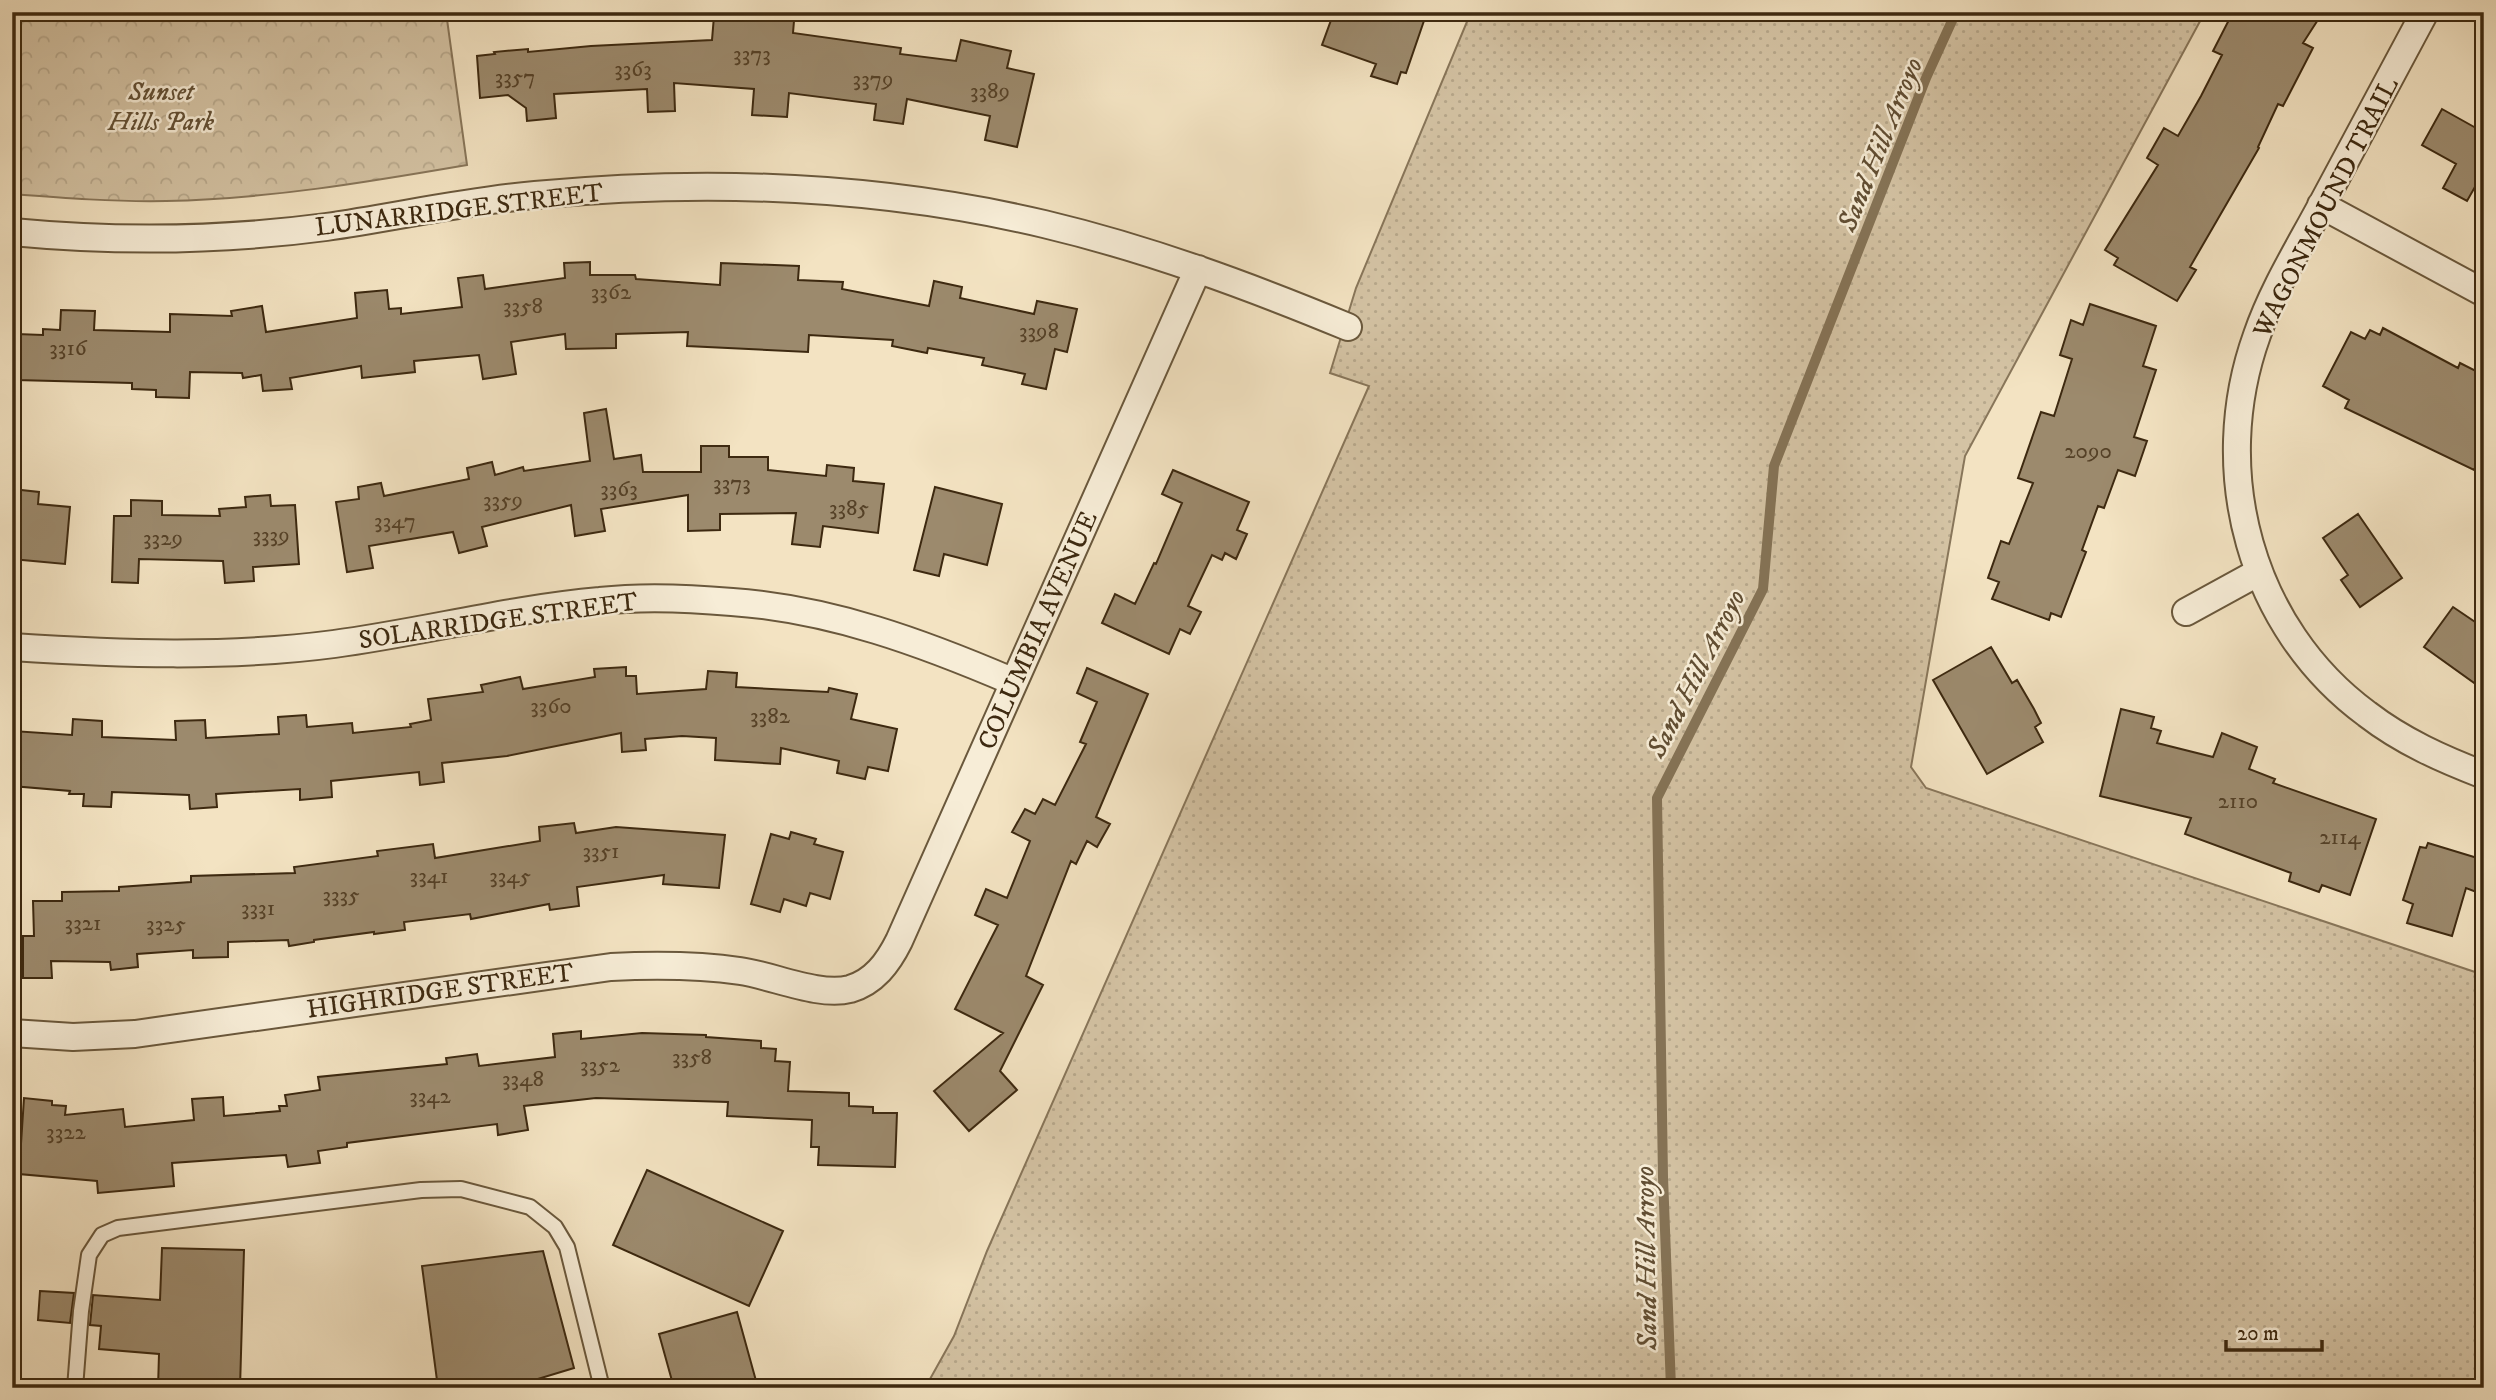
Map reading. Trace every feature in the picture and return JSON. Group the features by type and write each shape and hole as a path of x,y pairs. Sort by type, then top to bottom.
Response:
{"street":[{"name":"WAGONMOUND TRAIL","path":"2425,12 2285,273 2256,336 2240,406 2237,474 2248,542 2259,572 2269,596 2303,651 2343,695 2388,730 2484,775"},
{"name":"LUNARRIDGE STREET","path":"12,232 115,239 217,237 325,227 460,204 533,195 669,186 736,186 858,194 924,201 986,212 1102,240 1234,281 1348,327"},
{"path":"2321,205 2484,293"},
{"name":"COLUMBIA AVENUE","path":"872,991 893,954 1198,269"},
{"path":"2186,612 2259,572"},
{"name":"SOLARRIDGE STREET","path":"12,647 162,652 289,648 372,639 600,601 689,599 778,607 861,625 935,648 1014,682"},
{"name":"HIGHRIDGE STREET","path":"12,1033 73,1037 135,1034 611,967 673,966 735,970 762,974 824,991 853,988 872,991"}],"lane":[{"path":"75,1388 89,1255 102,1236 110,1231 394,1193 461,1189 530,1207 555,1227 567,1247 602,1388"}],"green space":[{"name":"Sunset Hills Park","path":"12,12 446,12 467,165 318,189 204,200 128,201 12,194"},
{"path":"1471,12 2205,12 1965,456 1911,767 1926,788 2484,975 2484,1388 925,1388 954,1336 987,1251 1369,386 1330,373 1356,288"}],"building":[{"path":"1334,12 1427,12 1406,73 1401,72 1397,84 1371,76 1376,64 1322,45"},
{"path":"2233,12 2323,12 2303,43 2313,48 2283,106 2278,104 2259,148 2190,267 2196,270 2177,301 2114,265 2118,258 2105,250 2158,165 2147,158 2164,128 2178,136 2201,96 2222,55 2213,51"},
{"path":"714,16 794,21 793,33 901,48 900,54 956,61 961,40 1011,51 1007,68 1034,74 1017,147 985,140 990,116 907,99 903,124 874,120 876,104 789,93 787,117 752,115 754,89 674,83 675,111 648,112 647,89 554,94 556,118 527,121 526,108 508,95 480,98 477,56 528,49 528,52 712,40"},
{"path":"2442,109 2476,128 2484,114 2484,180 2480,178 2467,201 2443,188 2456,164 2422,145"},
{"path":"590,262 590,275 635,275 636,279 720,285 721,263 799,266 798,280 843,282 842,289 929,306 934,281 962,287 960,298 1034,314 1037,301 1077,309 1067,352 1055,349 1046,389 1022,384 1025,374 982,365 984,358 928,348 927,353 892,346 893,340 809,335 808,352 687,346 688,332 616,334 616,348 566,349 565,334 511,342 516,374 483,379 479,355 414,361 415,372 362,378 361,366 290,378 292,389 263,391 261,375 243,378 242,373 190,372 189,398 156,397 156,390 132,389 132,383 16,380 17,334 43,335 43,329 60,330 61,310 95,311 94,330 170,332 170,314 232,316 231,311 262,306 266,332 357,318 355,293 387,290 389,309 401,308 401,314 462,307 458,278 483,275 485,289 565,278 564,263"},
{"path":"2090,304 2156,326 2143,366 2156,370 2134,437 2147,441 2135,476 2118,470 2104,508 2098,506 2082,550 2086,552 2061,617 2051,613 2049,620 1992,599 1999,582 1988,578 2001,541 2009,544 2033,483 2018,478 2041,412 2054,416 2072,359 2060,355 2071,320 2083,325"},
{"path":"2383,328 2458,368 2460,363 2484,375 2484,451 2474,470 2345,408 2349,400 2323,386 2351,332 2365,339 2370,330 2380,335"},
{"path":"606,409 614,459 641,455 643,472 701,472 701,446 729,446 729,457 768,457 768,470 826,476 827,465 854,468 853,481 884,484 878,533 823,526 820,547 792,544 796,513 720,514 720,530 688,531 688,495 601,509 605,531 575,536 571,505 482,527 487,546 459,553 453,532 369,546 373,568 347,572 336,502 359,499 358,487 381,483 384,496 469,479 467,468 492,462 495,475 523,467 524,471 590,461 584,413"},
{"path":"1173,470 1249,502 1237,530 1247,534 1236,559 1225,553 1222,560 1212,555 1188,606 1201,612 1190,634 1180,629 1169,654 1102,623 1115,594 1135,604 1154,563 1156,564 1182,503 1162,494"},
{"path":"935,487 1002,504 987,565 944,554 939,576 914,570"},
{"path":"12,489 39,492 38,504 70,507 65,564 12,559"},
{"path":"270,495 271,506 295,505 299,564 253,567 254,581 225,583 223,561 139,559 138,583 112,582 114,516 131,516 131,500 162,501 162,515 220,516 219,509 246,507 245,497"},
{"path":"2358,514 2402,578 2360,607 2341,580 2348,575 2323,538"},
{"path":"2453,607 2484,628 2484,690 2424,647"},
{"path":"1991,647 2012,683 2017,680 2034,709 2041,723 2035,727 2043,742 1987,774 1933,680"},
{"path":"626,667 626,676 636,676 637,694 706,689 708,671 737,673 736,687 828,692 829,688 857,694 851,719 897,729 888,771 868,767 865,779 837,773 839,761 781,748 780,764 715,760 716,738 682,736 645,739 646,750 622,752 621,733 507,756 442,763 444,782 420,785 419,772 331,781 332,797 300,800 300,789 216,794 217,807 190,809 189,795 112,792 111,807 83,806 84,794 12,786 13,731 72,735 73,719 102,721 102,737 176,740 175,721 205,720 206,738 279,734 278,717 306,715 307,727 352,723 353,733 411,727 410,724 431,720 428,699 483,692 481,685 520,677 523,689 595,677 594,669"},
{"path":"1087,668 1148,694 1096,817 1110,824 1097,847 1087,841 1076,864 1071,861 1026,976 1043,985 1000,1071 1017,1090 969,1131 934,1091 1003,1033 955,1009 998,925 975,915 986,889 1007,898 1030,841 1012,832 1025,809 1035,814 1043,799 1055,805 1086,744 1080,742 1097,702 1077,693"},
{"path":"2121,709 2154,717 2151,728 2161,731 2157,743 2213,757 2222,733 2257,747 2249,769 2275,779 2273,783 2376,819 2350,895 2322,885 2319,892 2289,881 2291,873 2185,834 2191,818 2100,796"},
{"path":"574,823 576,833 616,827 725,835 719,888 663,884 664,875 577,887 579,906 550,910 549,904 471,919 470,914 404,922 405,930 314,940 289,946 288,940 228,942 228,957 193,958 193,950 137,954 138,967 111,970 110,962 51,961 52,978 23,978 23,936 34,936 33,901 62,901 62,892 119,891 119,887 191,882 191,876 295,873 294,867 378,856 377,851 433,844 435,858 540,841 539,827"},
{"path":"791,832 816,839 814,844 843,852 830,899 810,893 806,906 784,899 780,912 751,904 771,834 789,839"},
{"path":"2428,843 2484,860 2484,878 2479,893 2466,888 2452,936 2407,923 2413,904 2403,900 2420,847 2426,848"},
{"path":"581,1031 581,1039 642,1033 706,1035 761,1041 761,1048 776,1049 775,1061 790,1062 788,1091 849,1093 849,1106 873,1107 873,1113 897,1113 895,1167 818,1165 819,1147 811,1147 812,1120 727,1116 728,1102 596,1098 524,1106 528,1130 498,1135 497,1124 347,1143 347,1147 318,1151 320,1163 288,1167 286,1155 172,1163 174,1186 98,1193 97,1181 19,1174 24,1098 52,1101 52,1105 66,1106 65,1115 123,1109 125,1127 194,1120 192,1099 223,1097 224,1116 280,1111 279,1106 287,1106 285,1095 320,1090 318,1077 447,1064 446,1058 477,1054 479,1066 555,1057 553,1034"},
{"path":"647,1170 783,1231 749,1306 613,1245"},
{"path":"162,1248 244,1250 240,1388 158,1388 159,1354 99,1349 101,1326 90,1325 93,1295 160,1300"},
{"path":"543,1251 574,1368 508,1388 438,1388 422,1266"},
{"path":"40,1291 74,1293 70,1323 38,1320"},
{"path":"737,1312 758,1388 674,1388 659,1334"}],"waterway":[{"name":"Sand Hill Arroyo","path":"1671,1388 1663,1177 1657,798 1763,589 1774,466 1926,78 1956,12"}]}
